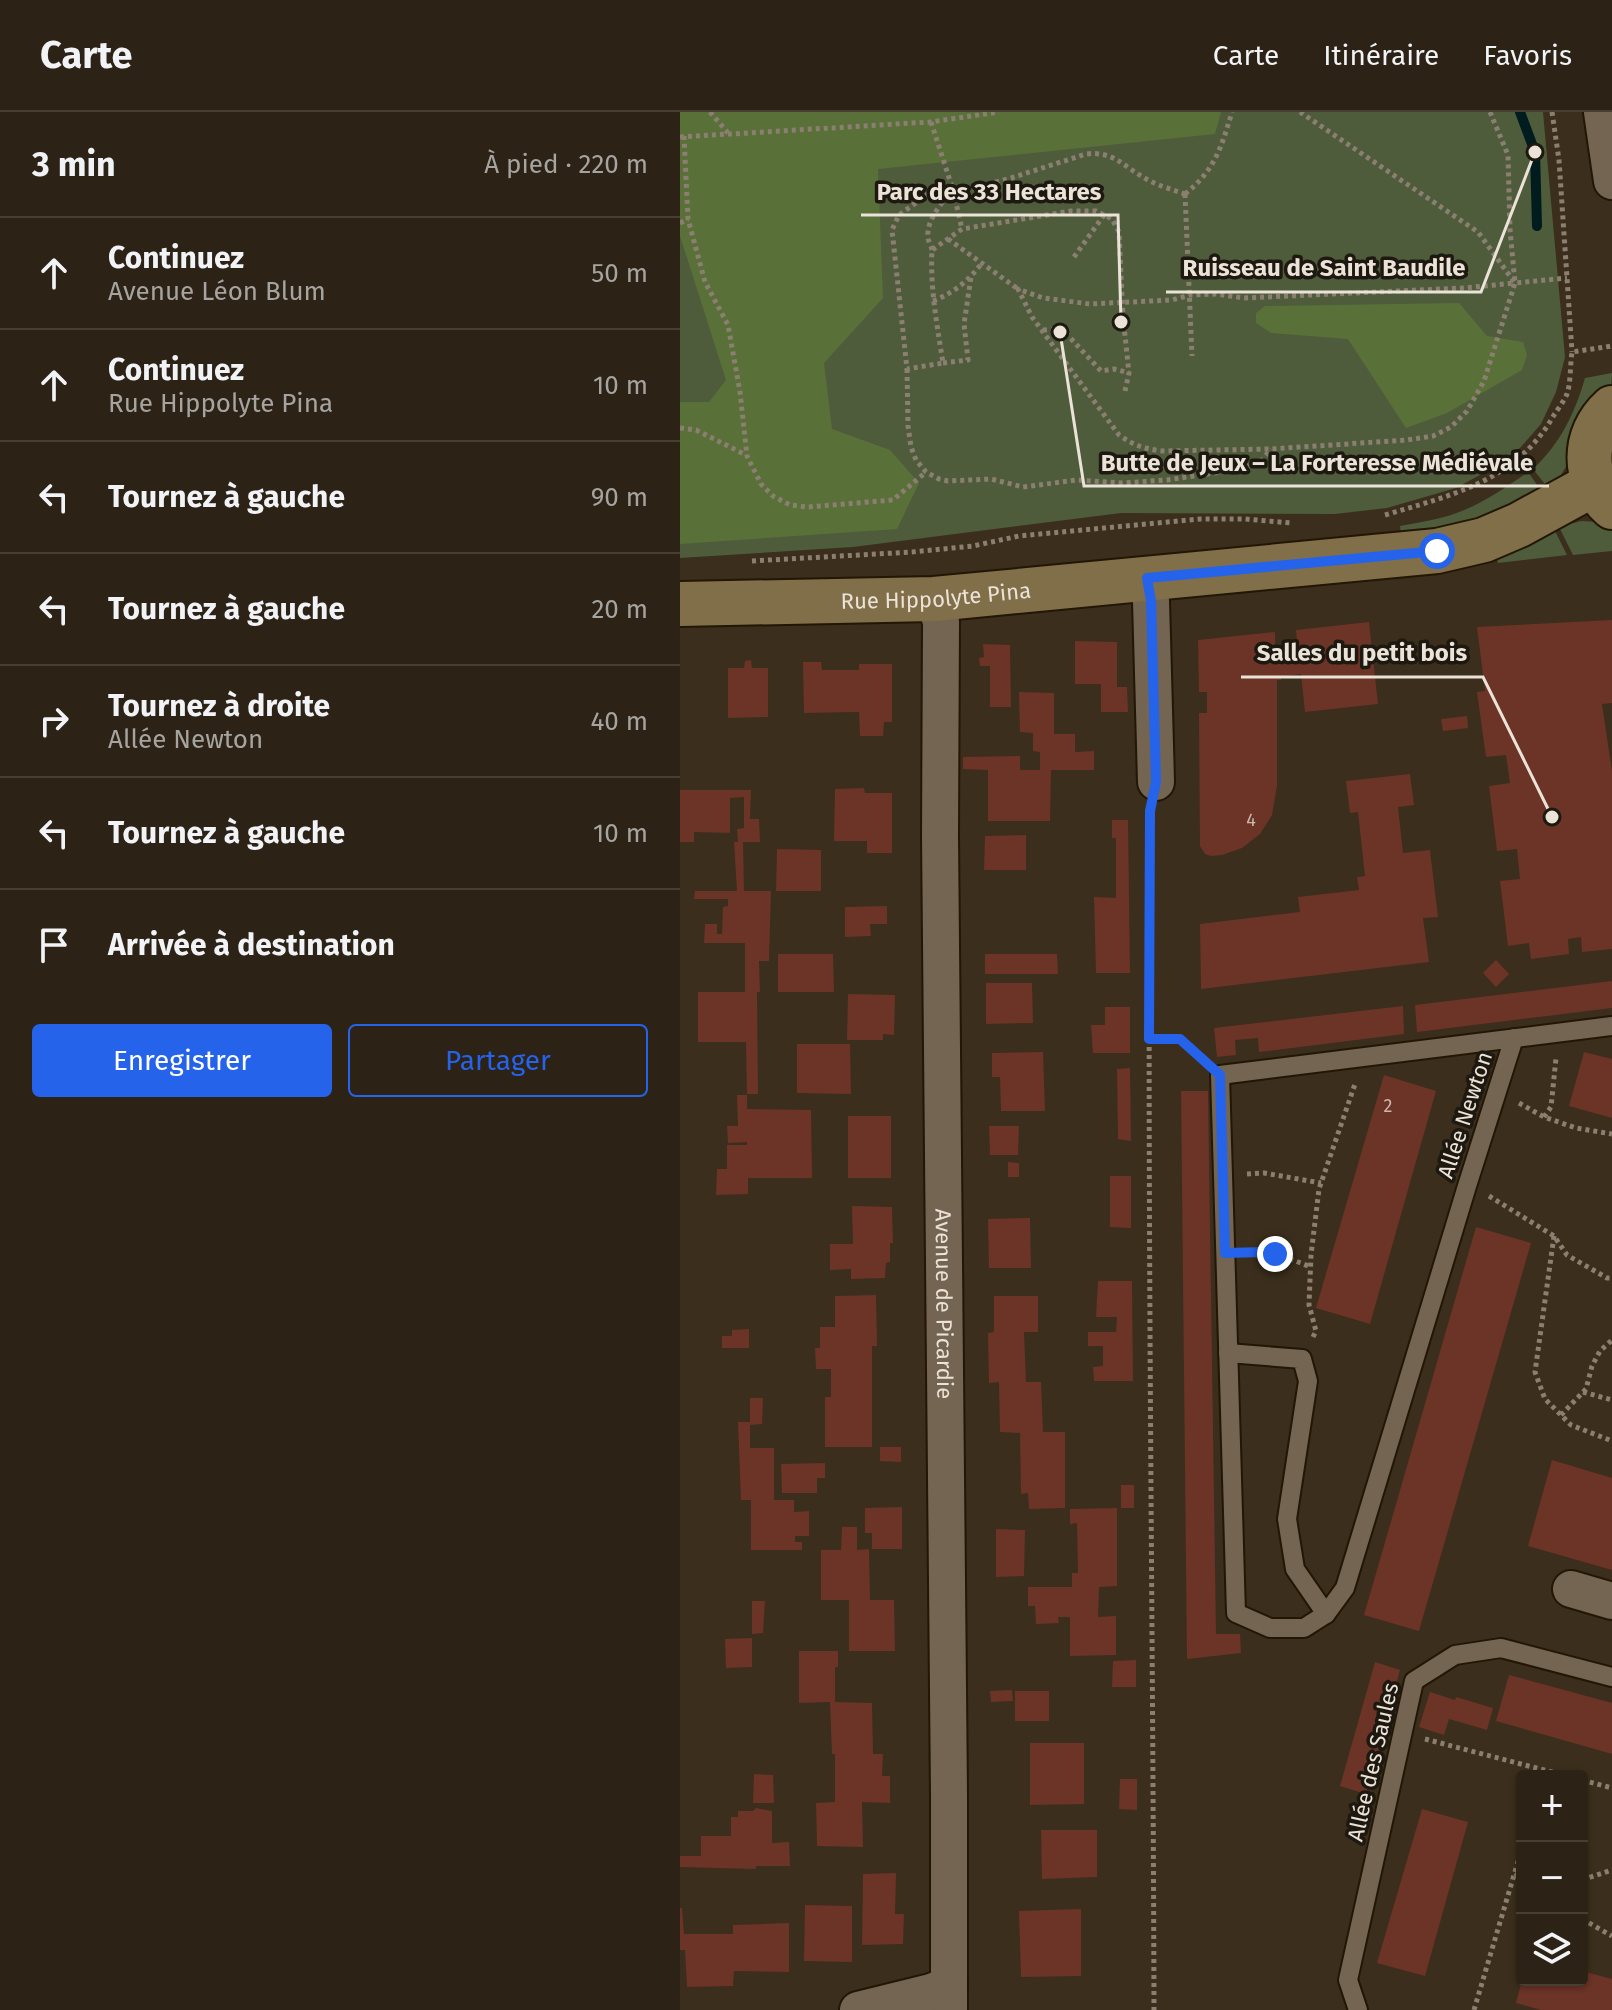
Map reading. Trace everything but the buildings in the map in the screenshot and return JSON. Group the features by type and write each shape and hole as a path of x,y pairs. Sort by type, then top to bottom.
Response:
{"main road":[{"path":"1603,495 1590,469 1589,454 1593,434 1603,416 1612,408"},
{"name":"Rue Hippolyte Pina","path":"680,604 934,599 1437,551 1484,540 1603,495"}],"street":[{"path":"1602,112 1612,181"},
{"path":"1147,578 1151,601 1156,782"},
{"name":"Avenue de Picardie","path":"934,599 941,622 949,1998"},
{"path":"1571,1589 1612,1601"},
{"path":"858,2010 931,1992 949,1998"}],"lane":[{"path":"1514,1038 1612,1026"},
{"name":"Allée Newton","path":"1220,1075 1514,1038 1345,1588 1326,1614"},
{"path":"1220,1075 1225,1253 1228,1353 1236,1613 1270,1628 1304,1628 1326,1614 1295,1569 1287,1519 1308,1381 1302,1359 1228,1353"},
{"name":"Allée des Saules","path":"1358,2010 1348,1980 1414,1681 1455,1655 1501,1648 1612,1677"}],"path":[{"path":"710,112 729,134"},
{"path":"926,472 893,500 808,507 790,505 773,496 761,484 747,456 728,325 705,282 688,219 682,136 930,122 999,112"},
{"path":"1185,194 1203,180 1221,149 1232,112"},
{"path":"1300,112 1478,232 1515,283"},
{"path":"1018,289 1042,331 1119,435 1133,445 1162,451 1271,449 1433,436 1451,427 1467,411 1484,381 1515,283 1508,155 1490,112"},
{"path":"1383,515 1475,485 1515,463 1546,430 1567,393 1572,352 1559,160 1552,112"},
{"path":"930,122 953,190 962,229"},
{"path":"1185,194 1144,178 1113,157 1096,153 967,190 931,192 899,215 892,230 907,369 911,447 916,460 926,472 939,479 991,479 1023,487 1077,480 1122,483 1167,480 1241,469 1262,460 1271,449"},
{"path":"943,363 933,301 932,250 927,235 940,204 953,190"},
{"path":"1185,194 1192,356"},
{"path":"932,250 962,229 1071,211 1096,211 1112,219 1119,232 1129,373 1125,391"},
{"path":"1074,257 1104,215"},
{"path":"680,223 688,219"},
{"path":"948,239 1018,289 1043,298 1090,304 1172,300 1190,295 1216,294 1244,298 1464,288 1567,278"},
{"path":"933,301 948,296 983,263"},
{"path":"907,369 968,360 964,324 971,277"},
{"path":"1042,331 1062,329 1101,371 1114,369 1129,373"},
{"path":"1572,352 1612,346"},
{"path":"680,428 696,430 747,456"},
{"path":"740,562 958,548 1019,536 1200,519 1299,523"},
{"path":"1154,2010 1149,1039 1150,811 1156,782"},
{"path":"1544,1117 1551,1107 1556,1062 1553,1033"},
{"path":"1149,1039 1180,1039 1220,1075"},
{"path":"1302,1359 1316,1331 1309,1305 1321,1183 1365,1056"},
{"path":"1497,1091 1544,1117 1576,1128 1612,1134"},
{"path":"1223,1174 1264,1173 1321,1183"},
{"path":"1467,1186 1554,1236 1567,1255 1612,1278"},
{"path":"1554,1236 1535,1372 1545,1399 1571,1425 1612,1441"},
{"path":"1225,1253 1265,1252 1311,1267"},
{"path":"1561,1415 1582,1392 1600,1351 1612,1340"},
{"path":"1582,1392 1612,1400"},
{"path":"1402,1733 1532,1770"},
{"path":"1588,1782 1612,1788"},
{"path":"1474,2010 1516,1869"},
{"path":"1588,1878 1612,1870"},
{"path":"1588,1922 1612,1936"}],"green space":[{"path":"680,112 1543,112 1565,357 1556,392 1541,424 1520,448 1491,469 1456,488 1387,508 1335,514 1121,513 853,547 680,558"},
{"path":"680,112 1221,112 1215,134 878,169 883,298 824,363 832,429 890,450 919,483 897,529 680,544 680,402 709,402 726,380 680,236"},
{"path":"1459,303 1487,336 1523,342 1527,355 1522,370 1447,413 1406,428 1348,339 1271,333 1256,323 1256,313 1265,306"},
{"path":"1612,373 1611,390 1561,475 1548,488 1533,469 1565,427 1585,378"},
{"path":"1528,472 1542,492 1462,527 1401,535 1400,526 1466,509"},
{"path":"1581,521 1612,525 1612,551 1573,555 1559,527"},
{"path":"1554,529 1567,555 1498,563 1497,557"}],"waterway":[{"path":"1520,112 1535,152 1537,226"}],"place":[{"name":"Ruisseau de Saint Baudile","path":"1535,152"},
{"name":"Parc des 33 Hectares","path":"1121,322"},
{"name":"Butte de Jeux – La Forteresse Médiévale","path":"1060,332"},
{"name":"Salles du petit bois","path":"1552,817"}],"route":[{"path":"1275,1254 1225,1253 1220,1075 1180,1039 1149,1039 1150,811 1156,782 1151,601 1147,578 1437,551"}]}
